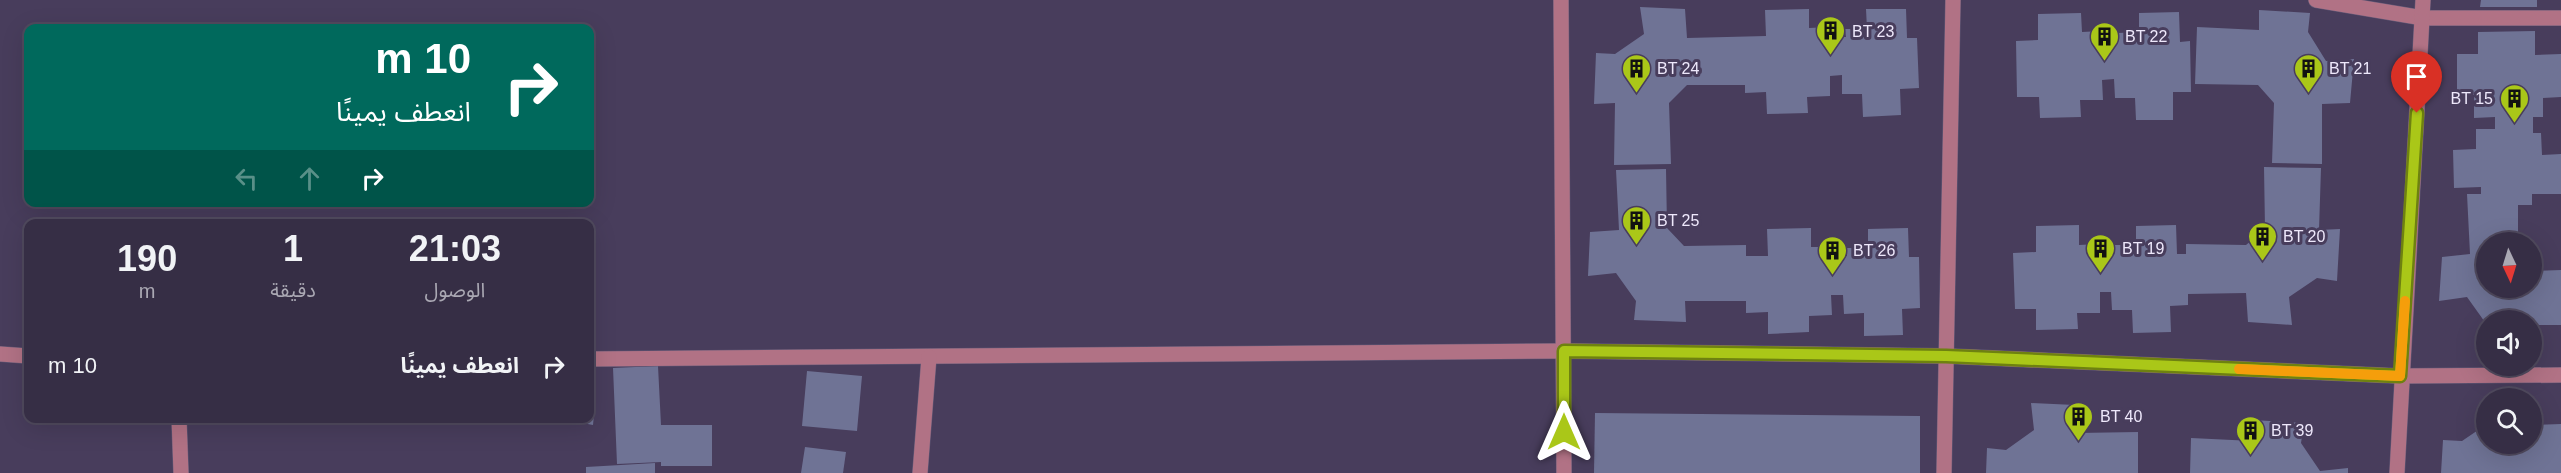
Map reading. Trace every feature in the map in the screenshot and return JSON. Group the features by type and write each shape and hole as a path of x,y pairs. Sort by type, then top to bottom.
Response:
{"street":[{"path":"1562,0 1564,473"},
{"path":"1944,473 1953,0"},
{"path":"2316,0 2423,18 2561,18"},
{"path":"2397,473 2400,376 2423,0"},
{"path":"594,359 1564,351 1946,356 2400,376 2561,375"},
{"path":"0,354 24,356"},
{"path":"920,473 929,357"},
{"path":"179,423 181,473"}],"building":[{"path":"2481,0 2537,0 2537,7 2480,7"},
{"path":"1640,7 1685,9 1687,38 1766,36 1765,10 1809,9 1809,28 1829,27 1829,37 1846,37 1845,29 1867,29 1866,9 1906,9 1907,38 1917,38 1919,88 1900,89 1901,115 1863,117 1862,94 1842,94 1842,75 1830,76 1830,96 1807,97 1808,113 1767,114 1766,92 1745,93 1745,85 1687,85 1669,103 1671,164 1614,165 1615,103 1594,104 1596,53 1615,54 1644,34"},
{"name":"BT 21","path":"2259,10 2310,13 2308,32 2326,61 2354,59 2350,103 2322,104 2322,164 2272,163 2274,103 2258,85 2195,84 2197,27 2259,30"},
{"name":"BT 22","path":"2179,12 2180,42 2190,41 2191,92 2173,92 2173,120 2136,120 2135,98 2115,98 2114,79 2102,80 2103,100 2080,100 2081,117 2040,118 2039,97 2017,97 2016,41 2038,40 2038,14 2081,13 2082,32 2101,31 2101,41 2118,41 2118,33 2139,32 2139,13"},
{"name":"BT 15","path":"2535,31 2535,55 2561,54 2561,97 2543,98 2543,117 2533,117 2533,133 2541,133 2542,155 2561,154 2561,194 2532,194 2532,205 2518,205 2518,232 2476,232 2476,298 2542,298 2542,271 2561,270 2561,325 2542,325 2542,310 2476,310 2467,297 2439,301 2442,257 2470,254 2467,194 2481,194 2481,187 2454,188 2453,150 2476,149 2476,129 2495,129 2495,117 2474,118 2474,95 2457,95 2457,54 2478,54 2478,32"},
{"path":"2264,167 2321,168 2319,230 2340,229 2337,281 2317,278 2289,297 2292,325 2248,322 2246,293 2188,294 2188,305 2170,306 2171,332 2133,333 2132,310 2112,310 2111,292 2100,292 2100,313 2077,313 2078,329 2036,330 2036,309 2015,309 2013,253 2036,252 2036,226 2079,225 2079,245 2098,244 2099,254 2115,253 2115,245 2136,245 2136,226 2176,225 2177,254 2186,254 2186,244 2246,245 2265,229"},
{"path":"1666,169 1667,228 1684,246 1746,245 1746,256 1768,256 1767,229 1811,228 1811,247 1830,247 1831,257 1847,256 1847,248 1868,248 1868,229 1908,228 1909,257 1919,257 1920,308 1902,309 1903,335 1864,336 1864,313 1844,314 1843,295 1831,295 1832,315 1809,316 1809,332 1768,334 1768,312 1746,313 1746,301 1685,301 1686,322 1634,320 1636,301 1616,273 1588,276 1590,232 1619,230 1616,170"},
{"path":"658,366 661,425 712,425 712,466 661,466 661,462 617,464 613,368"},
{"path":"807,371 862,376 857,431 802,426"},
{"name":"BT 40","path":"2031,403 2075,405 2077,433 2138,432 2138,473 1986,473 1987,448 2006,450 2034,430"},
{"path":"1595,413 1920,416 1920,473 1594,473"},
{"name":"BT 39","path":"2252,420 2304,423 2301,443 2320,471 2348,468 2348,473 2190,473 2191,438 2253,441"},
{"path":"2561,424 2561,473 2441,473 2443,440 2462,441 2476,431 2476,454 2542,454 2542,425"},
{"path":"805,447 846,452 843,473 801,473"},
{"path":"655,463 655,473 586,473 586,467"}],"slow traffic":[{"path":"2239,369 2400,376 2405,301"}],"place":[{"name":"BT 23","path":"1831,56"},
{"name":"BT 22","path":"2104,62"},
{"name":"BT 24","path":"1636,94"},
{"name":"BT 21","path":"2308,94"},
{"name":"BT 15","path":"2514,124"},
{"name":"BT 25","path":"1636,246"},
{"name":"BT 20","path":"2262,262"},
{"name":"BT 19","path":"2101,274"},
{"name":"BT 26","path":"1832,276"},
{"name":"BT 40","path":"2079,442"},
{"name":"BT 39","path":"2250,456"}],"route":[{"path":"1564,432 1564,351 1946,356 2400,376 2417,113"}]}
